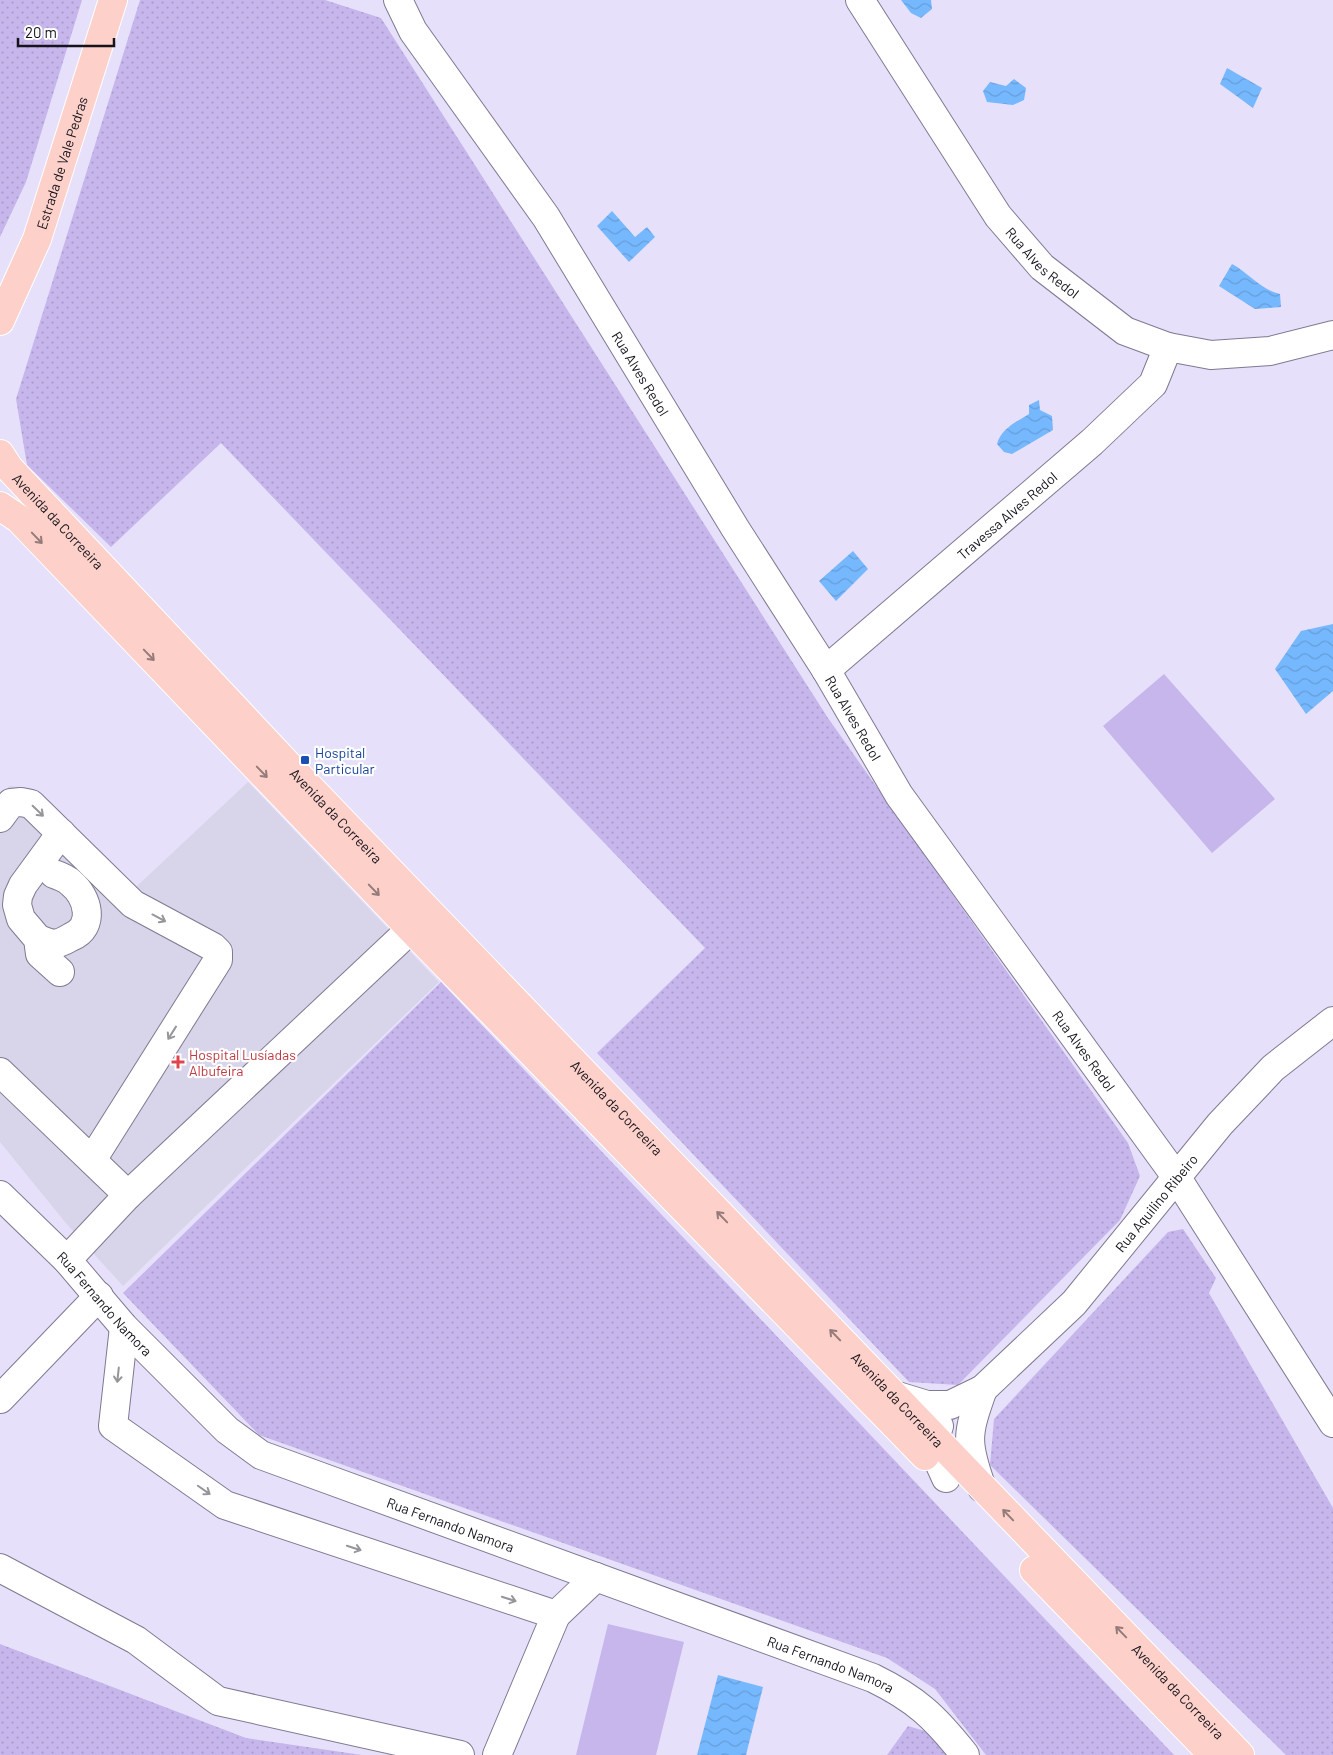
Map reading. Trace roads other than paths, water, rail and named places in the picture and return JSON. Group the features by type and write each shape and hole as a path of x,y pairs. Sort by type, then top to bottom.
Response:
{"main road":[{"name":"Estrada de Vale Pedras","path":"0,321 38,239 113,0"},
{"name":"Avenida da Correeira","path":"0,454 10,468 889,1406 946,1478 1213,1755"},
{"name":"Avenida da Correeira","path":"0,506 19,519 411,929 889,1406"},
{"name":"Avenida da Correeira","path":"933,1437 1240,1755"}],"street":[{"name":"Rua Alves Redol","path":"398,0 413,31 546,217 734,528 826,670 899,795 1177,1178 1333,1422"},
{"name":"Rua Alves Redol","path":"860,0 998,216 1042,267 1125,331 1168,347 1211,355 1270,351 1333,335"},
{"name":"Travessa Alves Redol","path":"826,670 1099,435 1153,384 1168,347"},
{"path":"0,818 11,803 31,804 133,904 214,947 218,952 218,960 92,1160"},
{"path":"54,874 70,881 79,891 86,902 87,916 83,928 75,936 53,944 38,939 21,919 17,905 18,896 61,833"},
{"path":"67,1260 128,1195 411,929"},
{"path":"38,939 40,954 60,972"},
{"name":"Rua Aquilino Ribeiro","path":"969,1402 1074,1303 1220,1124 1273,1068 1333,1021"},
{"path":"0,1072 128,1195"},
{"name":"Rua Fernando Namora","path":"0,1195 67,1260 124,1327 227,1430 260,1455 873,1678 906,1695 936,1719 964,1755"},
{"path":"0,1399 99,1296"},
{"path":"124,1327 113,1426 225,1505 556,1615"},
{"path":"889,1406 969,1402"},
{"path":"946,1478 932,1447 933,1437 969,1402"},
{"path":"969,1402 970,1454 982,1488"},
{"path":"889,1406 919,1437 933,1437"},
{"path":"0,1568 136,1640 218,1701 460,1755"},
{"path":"497,1755 556,1615 596,1577"}],"water":[{"path":"901,0 931,0 932,9 921,18 911,13"},
{"path":"1227,68 1262,88 1253,108 1220,84"},
{"path":"1014,79 1026,88 1024,100 1013,105 987,102 983,91 990,82 1006,86"},
{"path":"612,211 635,237 647,227 655,237 629,262 597,226"},
{"path":"1232,264 1267,289 1280,294 1281,307 1255,309 1219,286"},
{"path":"1039,400 1040,410 1052,416 1053,430 1012,454 1004,452 997,444 1002,434 1010,426 1029,414 1029,405"},
{"path":"853,551 868,569 836,601 819,581"},
{"path":"1333,624 1333,691 1306,714 1275,669 1301,631"},
{"path":"718,1675 763,1687 746,1755 697,1755"}],"place":[{"name":"Hospital Particular","path":"305,760"},
{"name":"Hospital Lusíadas Albufeira","path":"178,1062"}]}
